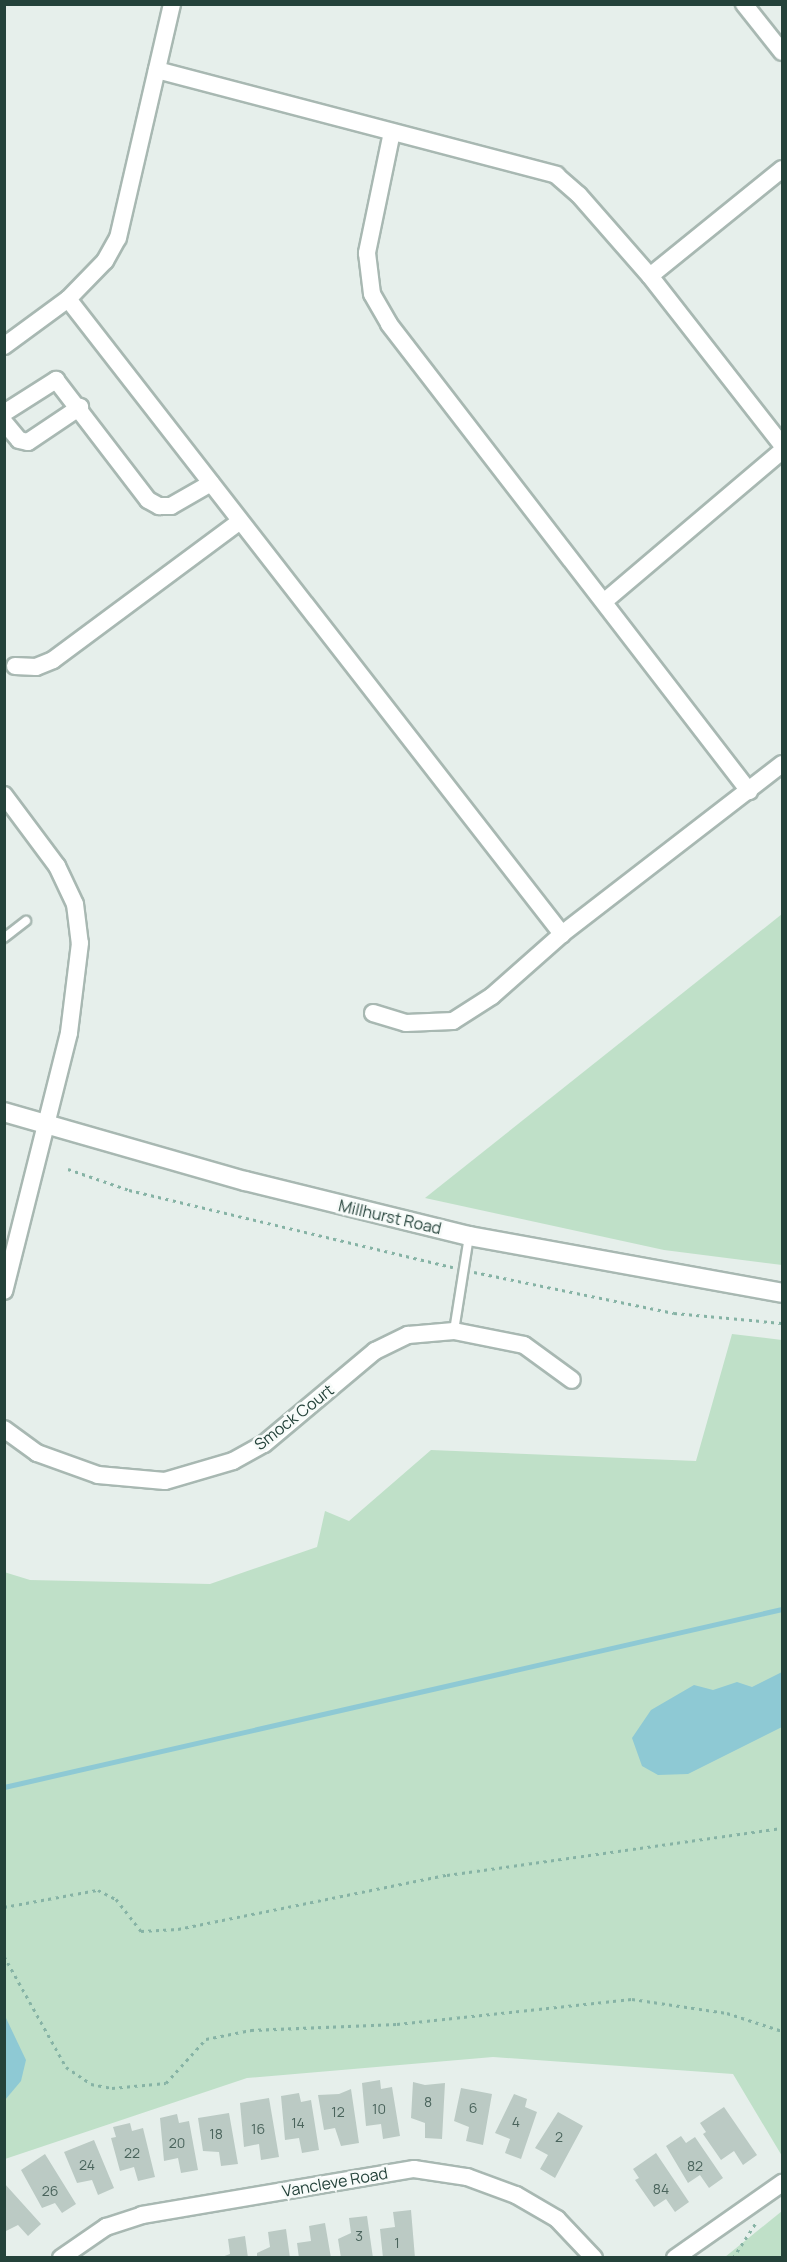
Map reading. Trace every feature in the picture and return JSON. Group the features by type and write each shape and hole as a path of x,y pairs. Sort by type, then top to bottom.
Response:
{"street":[{"path":"4,346 68,299 105,261 118,238 172,4"},
{"path":"744,4 783,52"},
{"path":"158,70 556,175 579,195 650,276 783,445"},
{"path":"392,132 367,253 372,294 389,324 606,600 750,791"},
{"path":"650,276 783,170"},
{"path":"68,299 562,934"},
{"path":"4,413 51,380 61,382 148,500 159,506 171,506 211,483"},
{"path":"4,422 19,440 28,442 80,407"},
{"path":"606,600 783,451"},
{"path":"15,666 36,668 53,660 240,521"},
{"path":"373,1013 406,1023 453,1021 492,996 562,934 783,764"},
{"path":"4,795 57,866 75,904 77,923 77,984 48,1125 4,1291"},
{"name":"Millhurst Road","path":"4,1112 244,1181 469,1236 783,1293"},
{"name":"Smock Court","path":"4,1429 37,1453 98,1475 165,1481 233,1461 264,1444 375,1351 408,1335 454,1330 524,1345 572,1380"},
{"name":"Vancleve Road","path":"61,2258 106,2227 142,2215 414,2169 468,2177 516,2194 557,2219 594,2258"},
{"path":"675,2258 783,2183"}],"lane":[{"path":"4,938 26,921"},
{"path":"454,1330 469,1236"}],"path":[{"path":"68,1169 129,1190 464,1270 674,1313 783,1323"},
{"path":"4,1907 98,1890 116,1899 141,1931 178,1929 447,1875 783,1828"},
{"path":"4,1956 66,2067 91,2084 112,2088 166,2083 206,2039 251,2030 397,2024 632,1999 727,2013 783,2031"},
{"path":"733,2258 760,2216"}],"green space":[{"path":"782,914 782,1265 664,1250 425,1198"},
{"path":"732,1334 782,1340 782,2156 733,2074 493,2057 247,2078 5,2159 4,1572 30,1580 210,1584 317,1547 325,1511 349,1521 431,1450 696,1461"},
{"path":"782,2211 782,2257 725,2257"}],"water":[{"path":"782,1672 782,1727 688,1774 658,1775 642,1766 632,1738 651,1710 694,1685 713,1690 737,1682 752,1687"},
{"path":"5,2016 26,2060 21,2081 5,2100"}],"building":[{"path":"380,2080 381,2089 392,2087 400,2136 383,2139 381,2124 366,2126 362,2083"},
{"path":"413,2082 425,2085 445,2083 442,2139 425,2138 425,2123 411,2118"},
{"path":"461,2088 492,2094 483,2145 466,2141 469,2127 454,2121"},
{"path":"351,2089 359,2143 341,2146 335,2128 324,2130 318,2095 339,2094"},
{"path":"299,2093 301,2102 311,2100 319,2150 302,2153 299,2138 285,2140 281,2096"},
{"path":"514,2094 527,2099 525,2107 537,2112 521,2159 505,2153 510,2139 495,2133"},
{"path":"269,2098 279,2157 261,2160 259,2144 244,2147 240,2103"},
{"path":"724,2107 757,2155 743,2165 734,2151 721,2160 703,2134 706,2132 700,2123"},
{"path":"558,2112 583,2126 555,2178 540,2169 548,2155 535,2148"},
{"path":"229,2113 238,2164 221,2166 219,2152 203,2151 198,2118"},
{"path":"177,2114 179,2123 189,2121 198,2170 181,2173 178,2158 164,2161 160,2118"},
{"path":"130,2123 132,2131 143,2128 155,2177 138,2181 134,2167 120,2171 111,2138 116,2137 113,2127"},
{"path":"681,2136 686,2143 695,2137 723,2178 709,2188 700,2175 688,2183 666,2146"},
{"path":"94,2140 114,2188 98,2195 92,2180 77,2183 64,2152"},
{"path":"656,2153 689,2202 675,2212 666,2199 654,2207 635,2180 639,2178 633,2169"},
{"path":"45,2154 76,2204 62,2213 55,2203 42,2208 21,2170"},
{"path":"4,2183 41,2224 28,2236 18,2225 4,2232"},
{"path":"411,2210 415,2258 383,2258 380,2229 395,2227 393,2212"},
{"path":"367,2216 373,2258 341,2258 338,2239 351,2233 349,2218"},
{"path":"325,2223 331,2258 299,2258 297,2243 311,2241 309,2226"},
{"path":"286,2229 290,2258 257,2258 257,2253 270,2247 268,2232"},
{"path":"245,2236 248,2258 219,2258 230,2254 228,2239"}],"waterway":[{"path":"4,1787 782,1609"}]}
